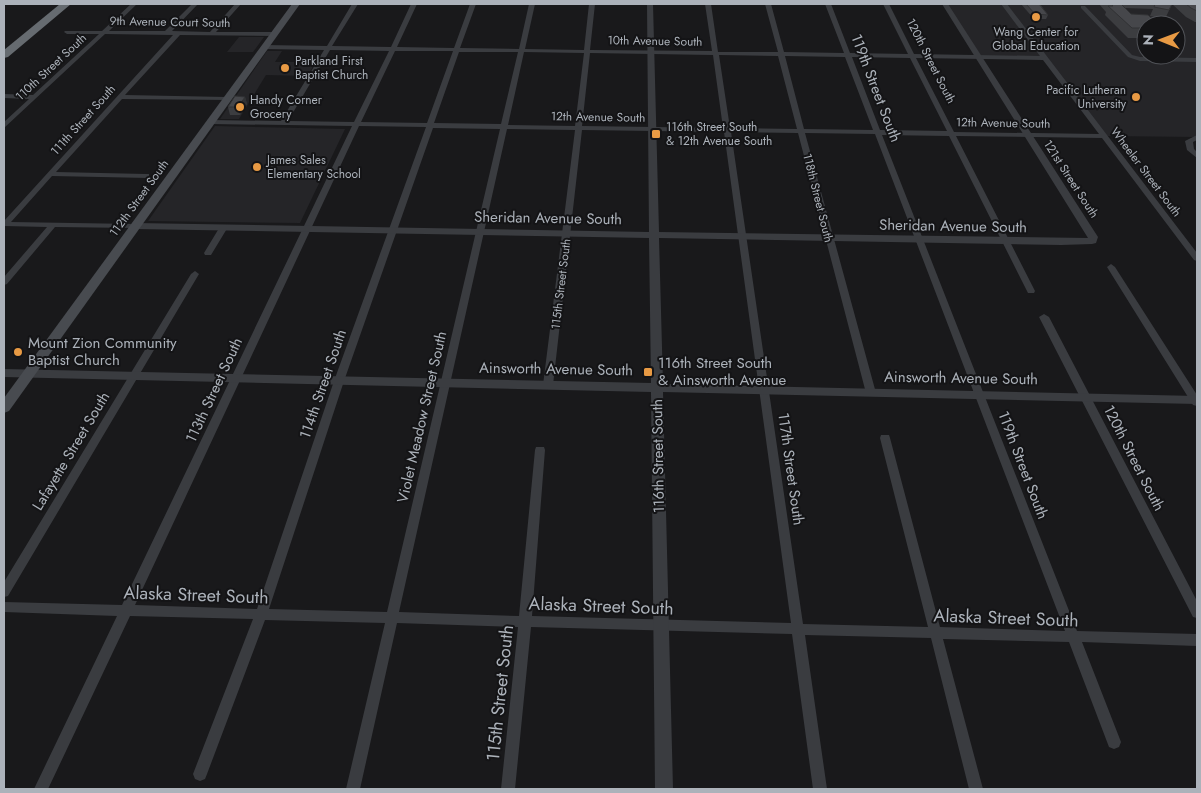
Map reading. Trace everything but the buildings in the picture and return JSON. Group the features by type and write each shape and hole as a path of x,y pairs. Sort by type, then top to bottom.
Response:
{"highway":[{"path":"4,44 54,4"},
{"path":"4,55 66,4"}],"main road":[{"name":"112th Street South","path":"4,408 296,4"}],"street":[{"name":"110th Street South","path":"4,126 134,4"},
{"path":"167,33 195,4"},
{"path":"212,33 238,4"},
{"path":"283,123 355,4"},
{"name":"113th Street South","path":"41,789 414,4"},
{"name":"114th Street South","path":"200,774 260,614 339,381 473,4"},
{"name":"Violet Meadow Street South","path":"353,789 532,4"},
{"name":"115th Street South","path":"548,386 592,4"},
{"name":"116th Street South","path":"650,4 664,789"},
{"name":"117th Street South","path":"708,4 726,130 744,236 820,789"},
{"name":"118th Street South","path":"768,4 871,393"},
{"name":"119th Street South","path":"828,4 1114,742"},
{"name":"120th Street South","path":"886,4 1031,291"},
{"name":"121st Street South","path":"945,4 1091,233 1092,241"},
{"name":"Wheeler Street South","path":"1004,4 1197,258"},
{"path":"1083,7 1130,56 1137,58 1197,60"},
{"name":"9th Avenue Court South","path":"67,32 273,34"},
{"name":"111th Street South","path":"4,224 52,174 178,33"},
{"name":"10th Avenue South","path":"264,47 1045,58"},
{"path":"4,96 35,97"},
{"path":"120,97 227,99"},
{"name":"12th Avenue South","path":"211,122 1105,136"},
{"path":"1197,137 1189,142 1191,150 1197,156"},
{"path":"52,174 146,176"},
{"name":"Sheridan Avenue South","path":"4,224 1005,242 1092,241"},
{"path":"4,282 53,225"},
{"path":"208,253 224,227"},
{"path":"1188,245 1197,245"},
{"path":"1111,267 1197,401"},
{"name":"Lafayette Street South","path":"4,592 195,274"},
{"name":"120th Street South","path":"1044,317 1197,613"},
{"name":"Ainsworth Avenue South","path":"4,374 1197,401"},
{"path":"885,438 976,789"},
{"name":"115th Street South","path":"508,789 526,622 540,450"},
{"name":"Alaska Street South","path":"4,607 1197,640"}],"shaded area":[{"name":"Pacific Lutheran University","path":"945,4 1197,4 1197,137 1105,136 1045,58 979,57"},
{"path":"239,37 264,37 253,52 227,52"},
{"path":"267,51 282,51 275,62 315,62 308,76 266,75 239,119 220,119"},
{"name":"James Sales Elementary School","path":"215,126 345,129 300,223 148,221"}],"place":[{"name":"Wang Center for Global Education","path":"1036,17"},
{"name":"Parkland First Baptist Church","path":"285,68"},
{"name":"Pacific Lutheran University","path":"1136,97"},
{"name":"Handy Corner Grocery","path":"240,107"},
{"name":"116th Street South & 12th Avenue South","path":"656,134"},
{"name":"James Sales Elementary School","path":"257,167"},
{"name":"Mount Zion Community Baptist Church","path":"18,352"},
{"name":"116th Street South & Ainsworth Avenue","path":"648,372"}]}
